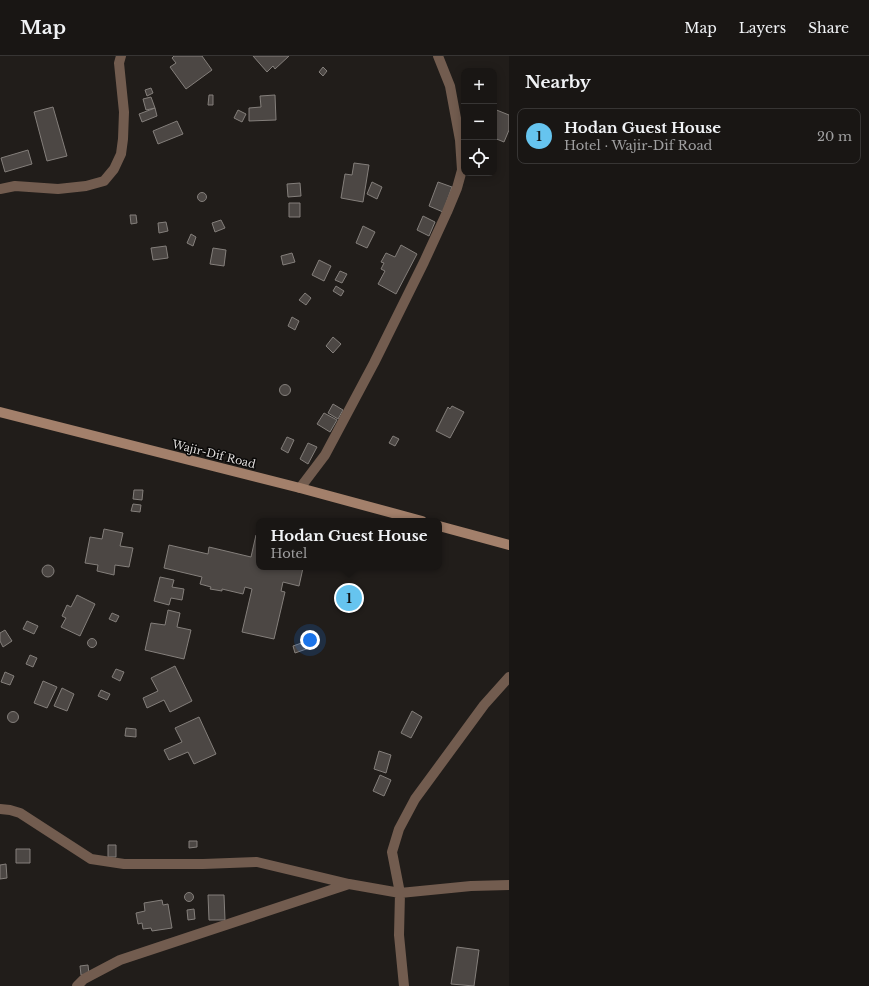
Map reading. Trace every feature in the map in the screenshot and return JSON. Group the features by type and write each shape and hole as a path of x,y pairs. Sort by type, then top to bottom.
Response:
{"main road":[{"name":"Wajir-Dif Road","path":"0,412 300,488 411,518"},
{"path":"442,527 509,544"}],"street":[{"path":"0,189 15,186 58,189 86,186 104,181 114,169 121,154 124,112 119,63 121,56"},
{"path":"300,488 325,455 374,363 430,248 457,188 462,170 460,140 450,86 438,56"},
{"path":"404,986 399,935 400,893 392,852 399,829 415,799 484,705 509,677"},
{"path":"0,809 20,813 91,859 124,864 256,862 350,884 400,893 471,886 509,885"},
{"path":"77,986 84,979 120,960 350,884"}],"building":[{"path":"174,56 202,56 212,70 186,89 170,67 176,63 172,58"},
{"path":"253,56 289,56 275,69 273,66 267,72"},
{"path":"323,67 327,71 323,76 319,72"},
{"path":"151,88 153,93 147,96 145,90"},
{"path":"209,95 213,95 213,105 208,105"},
{"path":"275,95 276,120 249,121 249,108 261,107 260,96"},
{"path":"151,97 155,108 146,110 143,99"},
{"path":"53,107 67,156 47,161 34,112"},
{"path":"155,108 157,116 142,122 139,114"},
{"path":"238,110 246,114 242,122 234,118"},
{"path":"497,110 509,115 509,130 504,142 497,139"},
{"path":"177,121 183,134 158,144 153,131"},
{"path":"28,150 32,164 5,172 1,158"},
{"path":"354,163 369,165 363,202 341,198 345,174 352,175"},
{"path":"372,182 382,187 377,199 367,194"},
{"path":"438,182 452,187 443,212 429,206"},
{"path":"300,183 301,196 288,197 287,184"},
{"path":"202,192 207,197 202,202 197,197"},
{"path":"289,203 300,203 300,217 289,217"},
{"path":"130,215 136,215 137,223 131,224"},
{"path":"423,216 435,222 429,236 417,230"},
{"path":"221,220 225,228 215,232 212,223"},
{"path":"166,222 168,231 159,233 158,223"},
{"path":"363,226 375,232 367,248 356,243"},
{"path":"191,234 196,237 193,246 187,243"},
{"path":"401,245 417,254 396,294 378,284 385,271 381,269 384,263 381,262 386,253 395,257"},
{"path":"166,246 168,258 153,260 151,248"},
{"path":"213,248 226,250 224,266 210,264"},
{"path":"292,253 295,262 283,265 281,256"},
{"path":"319,260 331,266 324,281 312,275"},
{"path":"340,271 347,274 342,283 335,280"},
{"path":"336,286 344,291 341,296 333,291"},
{"path":"305,293 311,298 306,305 299,300"},
{"path":"292,317 299,321 295,330 288,326"},
{"path":"333,337 341,344 333,353 326,346"},
{"path":"285,384 289,386 291,390 289,394 285,396 281,394 279,390 281,386"},
{"path":"333,404 343,410 338,419 328,413"},
{"path":"452,406 464,412 450,438 436,431 448,407 450,409"},
{"path":"324,413 337,420 330,432 317,424"},
{"path":"393,436 399,439 395,446 389,443"},
{"path":"287,437 294,440 288,453 281,449"},
{"path":"308,443 317,447 308,464 300,459"},
{"path":"134,490 143,490 142,500 133,499"},
{"path":"133,504 141,505 140,512 131,511"},
{"path":"104,529 123,533 120,546 133,548 129,567 115,565 114,575 97,571 98,565 85,563 90,537 102,539"},
{"path":"256,535 256,570 303,570 299,586 283,582 281,591 285,592 274,639 242,632 252,589 245,587 243,594 222,589 222,591 210,589 211,587 200,584 202,577 164,568 169,545 208,554 209,547 251,557"},
{"path":"46,565 50,565 54,571 50,577 46,577 42,573 42,569"},
{"path":"160,577 174,580 172,587 184,589 182,600 171,598 169,605 154,601"},
{"path":"77,595 95,604 80,636 61,627 66,618 62,616 67,605 71,607"},
{"path":"168,610 180,613 177,627 191,630 184,659 145,650 151,623 165,625"},
{"path":"112,613 119,616 116,622 109,619"},
{"path":"27,621 38,626 34,634 23,629"},
{"path":"5,630 12,641 3,647 0,641 0,633"},
{"path":"90,639 94,639 96,643 94,647 90,647 88,645 88,641"},
{"path":"310,640 312,647 295,653 293,646"},
{"path":"30,655 37,658 33,667 26,664"},
{"path":"175,666 192,701 170,712 164,700 147,708 143,698 158,691 151,678"},
{"path":"116,669 124,672 120,681 112,677"},
{"path":"5,672 14,676 10,685 1,682"},
{"path":"43,681 57,687 47,708 34,703"},
{"path":"62,688 74,694 67,711 54,706"},
{"path":"101,690 110,694 107,700 98,696"},
{"path":"412,711 422,717 411,738 401,733"},
{"path":"11,712 15,712 17,713 17,721 11,722 8,719 8,715"},
{"path":"199,717 216,754 194,764 188,752 169,760 164,750 182,742 175,728"},
{"path":"126,728 136,729 136,737 125,736"},
{"path":"379,751 391,755 386,773 374,769"},
{"path":"380,775 391,780 384,796 373,791"},
{"path":"189,841 197,841 197,847 189,848"},
{"path":"108,845 116,845 116,857 108,857"},
{"path":"16,849 30,849 30,863 16,863"},
{"path":"6,864 7,878 0,879 0,865"},
{"path":"189,892 194,897 189,902 184,897"},
{"path":"208,895 224,895 225,920 209,920"},
{"path":"162,900 163,905 168,904 172,928 152,931 151,928 143,929 142,923 138,924 136,913 145,911 144,903"},
{"path":"194,909 195,919 188,920 187,910"},
{"path":"457,947 479,950 474,986 451,984"},
{"path":"88,965 89,974 81,975 80,966"}],"place":[{"name":"Hodan Guest House","path":"349,598"}]}
